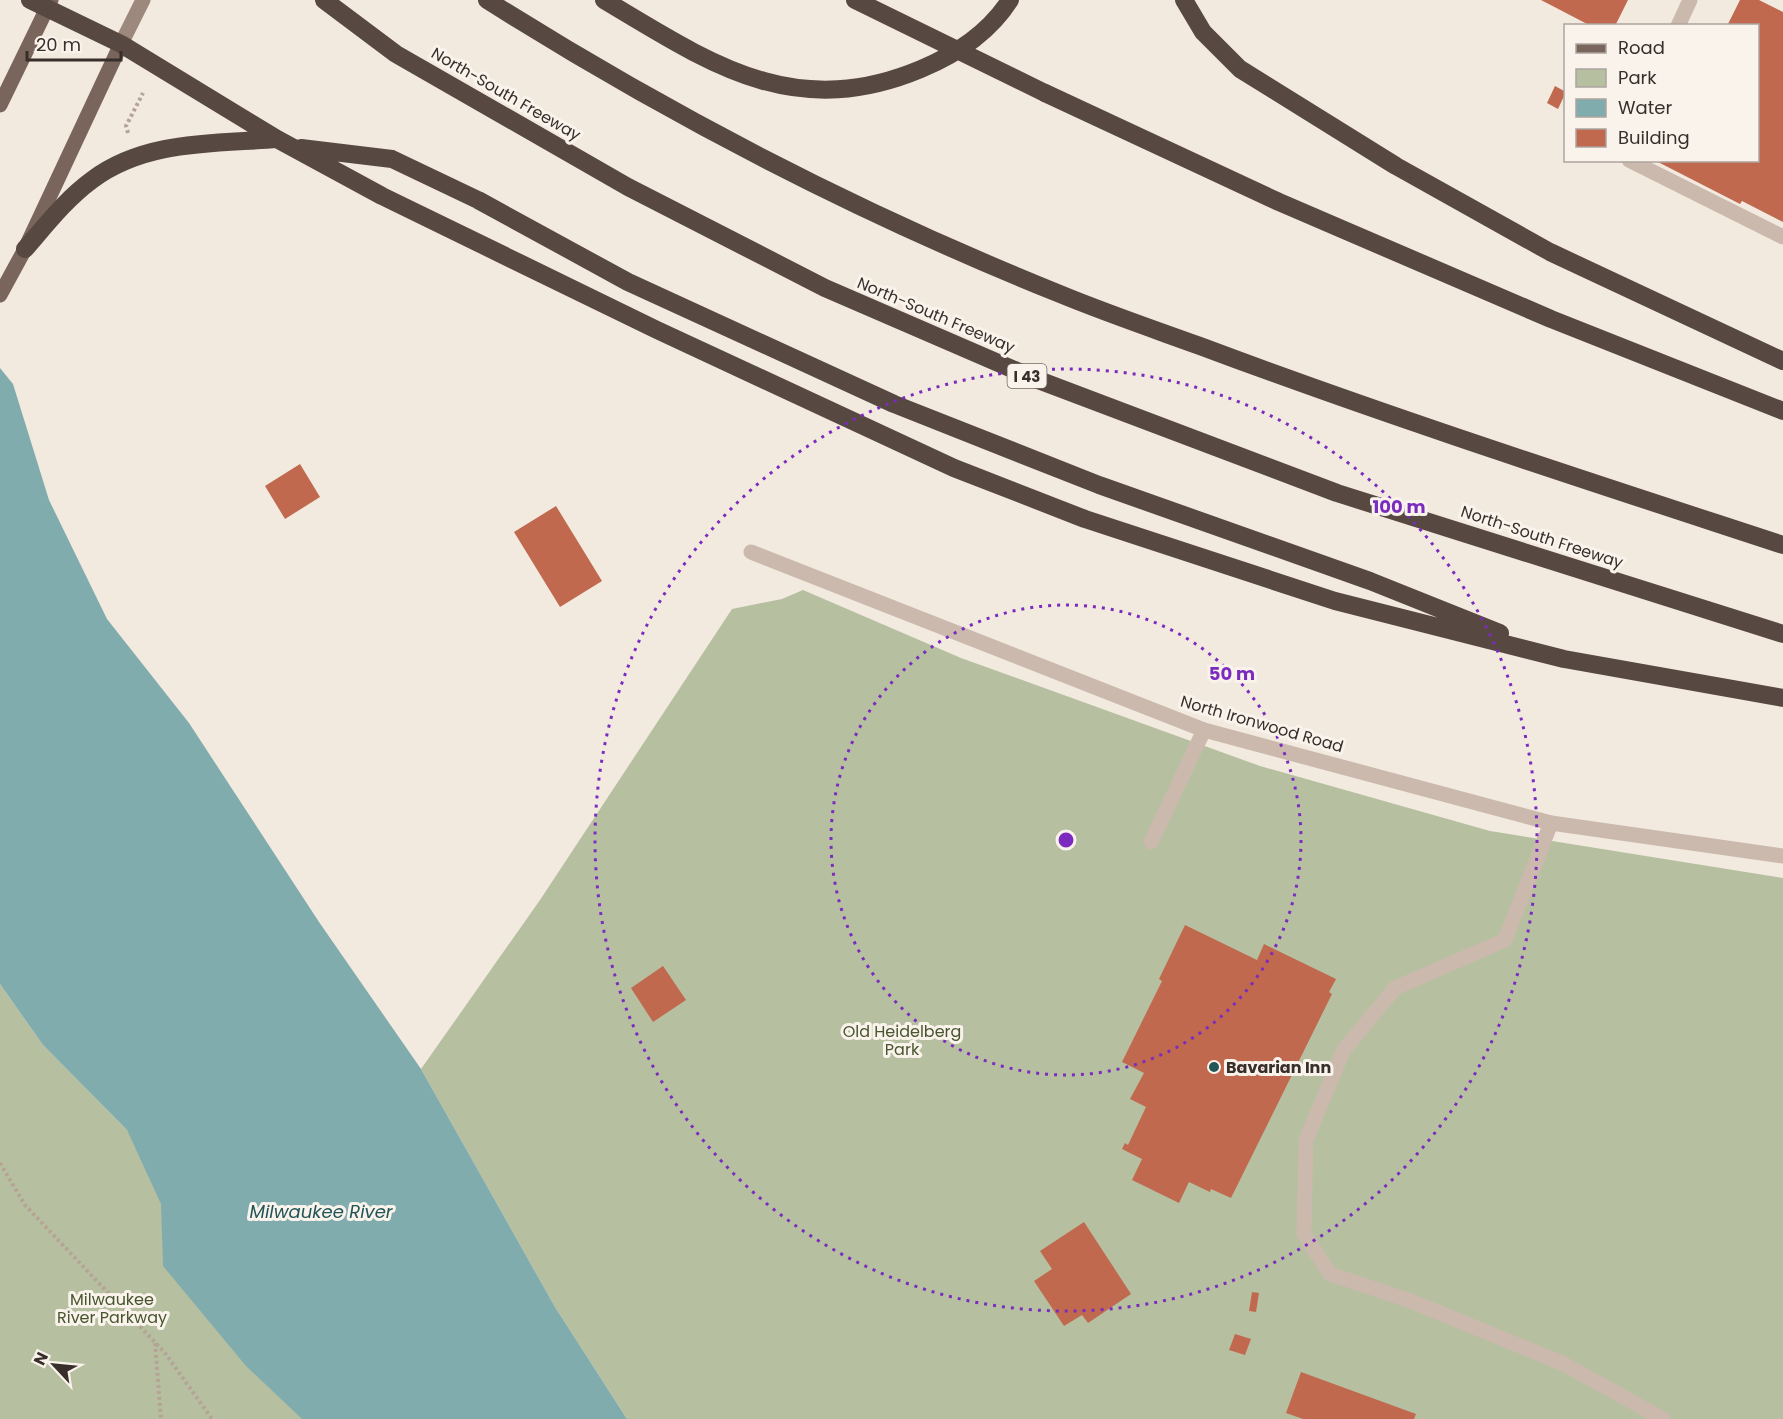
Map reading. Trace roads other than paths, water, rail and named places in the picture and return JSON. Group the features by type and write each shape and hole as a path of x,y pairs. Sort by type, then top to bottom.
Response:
{"highway":[{"path":"30,0 49,5 122,44 284,143 403,207 657,330 954,468 1085,519 1335,601 1564,659 1783,698"},
{"name":"North-South Freeway","path":"324,0 396,54 628,187 847,298 1033,378 1337,493 1783,634"},
{"path":"487,0 647,95 778,166 921,234 1061,295 1353,403 1783,545"},
{"path":"604,0 735,72 774,86 812,91 836,90 886,82 930,65 975,38 993,22 1010,0"},
{"path":"855,0 1045,93 1279,202 1551,319 1783,411"},
{"path":"1184,0 1203,32 1240,69 1395,166 1574,265 1783,361"},
{"path":"25,249 63,206 110,167 145,153 175,146 284,143 392,159 478,200 628,282 894,404 1099,485 1370,581 1564,659"}],"main road":[{"path":"0,296 25,249 143,0"},
{"path":"0,105 49,5"}],"street":[{"path":"1679,24 1690,0"},
{"path":"1633,162 1783,237"},
{"name":"North Ironwood Road","path":"751,552 1204,730 1551,823 1783,855"},
{"path":"1151,842 1204,730"},
{"path":"1551,823 1505,940 1395,988 1343,1051 1306,1140 1304,1234 1330,1274 1408,1300 1562,1363 1663,1419"}],"water":[{"name":"Milwaukee River","path":"0,368 13,384 49,500 107,619 189,723 319,922 421,1069 555,1307 627,1419 302,1419 246,1366 163,1266 161,1204 127,1130 43,1045 0,984"}],"place":[{"name":"Bavarian Inn","path":"1214,1067"}],"park label":[{"name":"Old Heidelberg Park","path":"902,1040"},
{"name":"Milwaukee River Parkway","path":"112,1308"}]}
